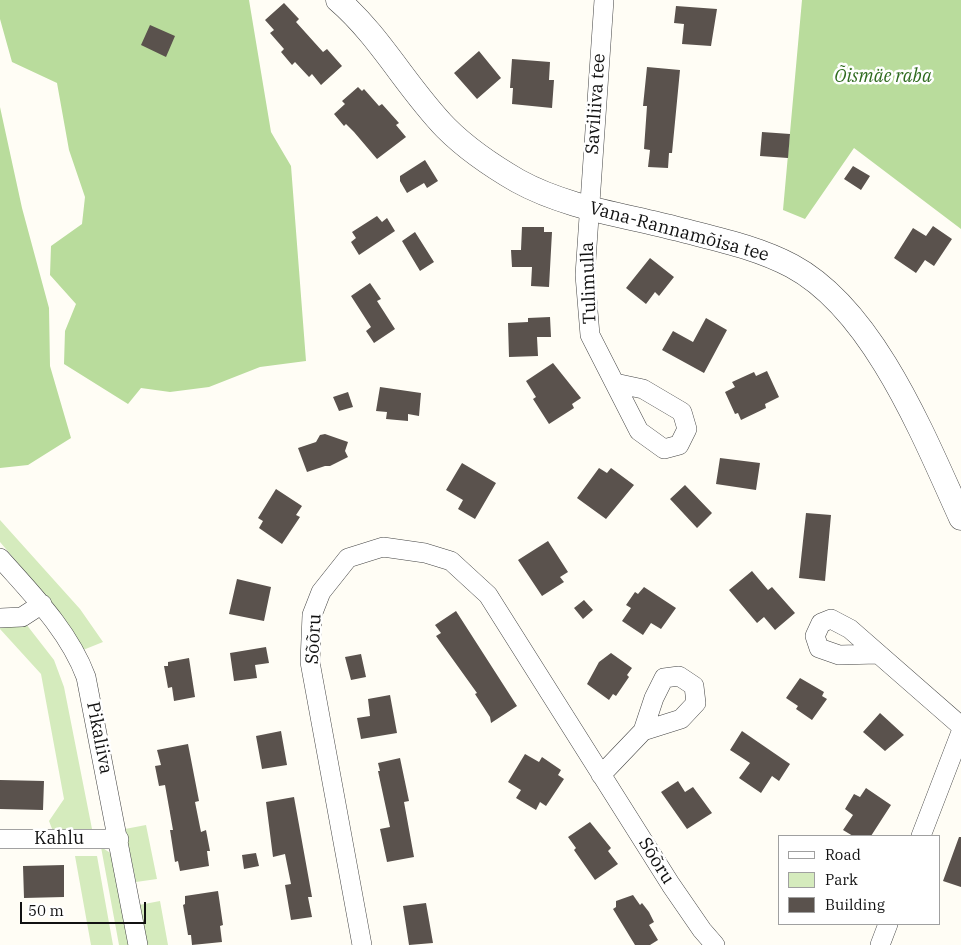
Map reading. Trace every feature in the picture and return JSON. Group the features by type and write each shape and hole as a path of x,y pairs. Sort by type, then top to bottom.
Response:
{"street":[{"name":"Vana-Rannamõisa tee","path":"338,0 383,50 445,127 468,148 520,182 552,196 589,208 676,228 764,253 793,267 816,282 854,319 885,366 920,431 961,518"},
{"name":"Saviliiva tee","path":"589,208 604,0"},
{"name":"Tulimulla","path":"589,208 585,275 590,335 615,383"},
{"name":"Sõõru","path":"362,945 310,662 312,614 321,592 348,558 383,547 425,553 451,562 488,595 671,885 702,930 715,945"},
{"name":"Pikaliiva","path":"0,558 42,604 78,656 86,676 138,945"},
{"path":"0,618 22,617 42,604"},
{"path":"878,654 961,726"},
{"path":"602,775 643,731"},
{"path":"921,835 961,732"},
{"name":"Kahlu","path":"0,839 119,839"},
{"path":"880,945 888,925"}],"green space":[{"path":"0,0 249,0 271,132 291,166 306,361 260,367 209,387 170,392 141,388 128,404 64,364 65,331 76,304 50,275 51,246 82,224 85,197 69,150 57,83 12,62 0,19"},
{"name":"Õismäe raba","path":"802,0 961,0 961,229 854,148 805,219 783,210"},
{"path":"0,107 22,208 49,308 50,366 71,438 28,465 0,468"},
{"path":"0,520 80,609 103,642 83,650 44,594 0,542"},
{"path":"26,624 54,660 64,687 93,834 54,834 49,821 64,799 41,674 0,629 0,625"},
{"path":"146,825 157,879 136,882 125,829"},
{"path":"101,847 112,854 129,945 119,945"},
{"path":"75,856 97,856 113,945 91,945"},
{"path":"160,901 168,945 147,945 139,905"}],"building":[{"path":"284,3 299,19 296,22 323,52 327,49 342,66 321,85 312,74 309,77 295,62 292,65 281,52 284,49 270,33 274,30 265,20"},
{"path":"676,6 717,9 711,46 682,44 684,24 674,23"},
{"path":"150,25 175,36 166,57 141,45"},
{"path":"479,51 501,78 477,99 454,73"},
{"path":"512,59 550,62 549,80 554,80 552,108 512,104 513,88 510,88"},
{"path":"647,67 680,70 672,153 669,153 668,168 648,167 650,150 644,149 647,106 643,106"},
{"path":"358,87 362,91 364,89 379,106 382,104 399,123 396,125 406,137 377,159 354,132 346,124 344,126 334,114 345,104 342,101"},
{"path":"762,132 790,134 788,158 760,156"},
{"path":"425,160 438,181 427,188 424,183 407,193 400,181 400,176"},
{"path":"853,166 870,176 861,190 844,179"},
{"path":"377,216 382,222 387,218 395,231 359,255 351,242 356,238 352,232"},
{"path":"933,226 952,239 934,266 925,260 916,273 894,258 913,228 926,236"},
{"path":"522,227 544,227 544,232 552,232 549,287 531,286 532,267 512,267 511,250 521,250"},
{"path":"415,232 434,262 420,271 402,241"},
{"path":"650,258 674,277 659,296 655,292 646,304 626,288"},
{"path":"370,283 381,299 377,301 395,329 374,343 366,331 371,327 351,296"},
{"path":"550,317 551,337 537,337 538,356 509,357 508,323 528,322 528,318"},
{"path":"706,318 727,330 704,373 662,350 673,331 693,342"},
{"path":"553,363 581,398 572,404 574,408 549,424 533,399 536,397 526,381"},
{"path":"767,371 779,397 765,404 766,408 741,420 738,413 735,414 725,392 735,387 732,382 754,372 756,376"},
{"path":"380,387 421,393 419,416 408,414 408,421 386,419 387,412 376,411"},
{"path":"348,392 353,407 339,411 333,397"},
{"path":"325,434 348,442 345,451 348,457 330,466 307,472 298,448 316,442 320,435"},
{"path":"720,458 760,463 756,490 716,484"},
{"path":"462,463 496,483 475,519 458,509 463,500 446,490"},
{"path":"599,468 607,473 611,468 634,485 606,519 577,498"},
{"path":"685,485 712,513 697,528 670,499"},
{"path":"276,489 302,506 296,515 300,517 282,544 259,528 263,521 258,518"},
{"path":"806,513 831,515 825,581 799,578"},
{"path":"548,541 568,572 560,577 564,582 542,596 518,560"},
{"path":"752,571 768,590 772,587 795,613 775,630 764,617 757,623 729,590"},
{"path":"237,579 271,587 264,621 229,614"},
{"path":"644,587 676,608 661,629 651,623 643,635 622,621 631,608 626,605 635,592 638,594"},
{"path":"584,600 593,610 583,619 574,608"},
{"path":"456,611 517,706 491,723 490,717 475,694 477,693 436,636 441,633 435,625"},
{"path":"266,647 269,663 255,665 257,678 234,681 230,653"},
{"path":"611,653 632,668 627,675 629,677 616,696 613,694 609,700 587,684 599,662"},
{"path":"361,654 366,677 351,680 345,657"},
{"path":"189,658 195,697 174,701 172,687 168,688 164,666 168,666 168,662"},
{"path":"800,678 824,692 822,696 827,699 812,720 796,709 798,706 786,698"},
{"path":"390,695 397,733 361,739 357,718 370,716 368,699"},
{"path":"880,713 904,735 885,751 863,732"},
{"path":"281,731 287,765 262,769 256,736"},
{"path":"742,731 790,764 779,781 772,776 761,793 739,778 750,763 730,750"},
{"path":"188,744 199,801 195,802 201,832 206,830 210,851 207,851 209,866 180,871 178,861 175,862 170,830 173,830 165,785 159,786 155,766 161,765 157,750"},
{"path":"525,754 539,762 542,757 561,770 558,775 564,779 546,806 540,802 536,810 516,798 521,790 508,782"},
{"path":"400,758 409,801 404,802 414,857 387,862 380,829 390,827 378,763"},
{"path":"0,780 44,781 43,810 0,809"},
{"path":"678,781 685,792 693,787 712,813 687,829 661,792"},
{"path":"866,788 891,805 872,835 851,835 843,830 853,815 845,809 854,794 860,797"},
{"path":"294,797 312,897 308,897 312,917 291,920 285,885 291,884 285,854 273,857 266,802"},
{"path":"590,822 611,848 608,851 618,864 595,880 574,850 576,848 568,837"},
{"path":"959,837 961,837 961,887 943,881"},
{"path":"256,853 259,866 244,869 242,855"},
{"path":"64,865 64,897 24,898 23,866"},
{"path":"218,891 223,925 220,926 222,942 192,945 191,935 188,935 183,905 185,904 185,896"},
{"path":"633,895 640,905 642,903 649,912 654,922 649,925 658,940 650,945 635,945 613,909 616,907 616,901"},
{"path":"426,903 433,943 409,945 403,906"}]}
